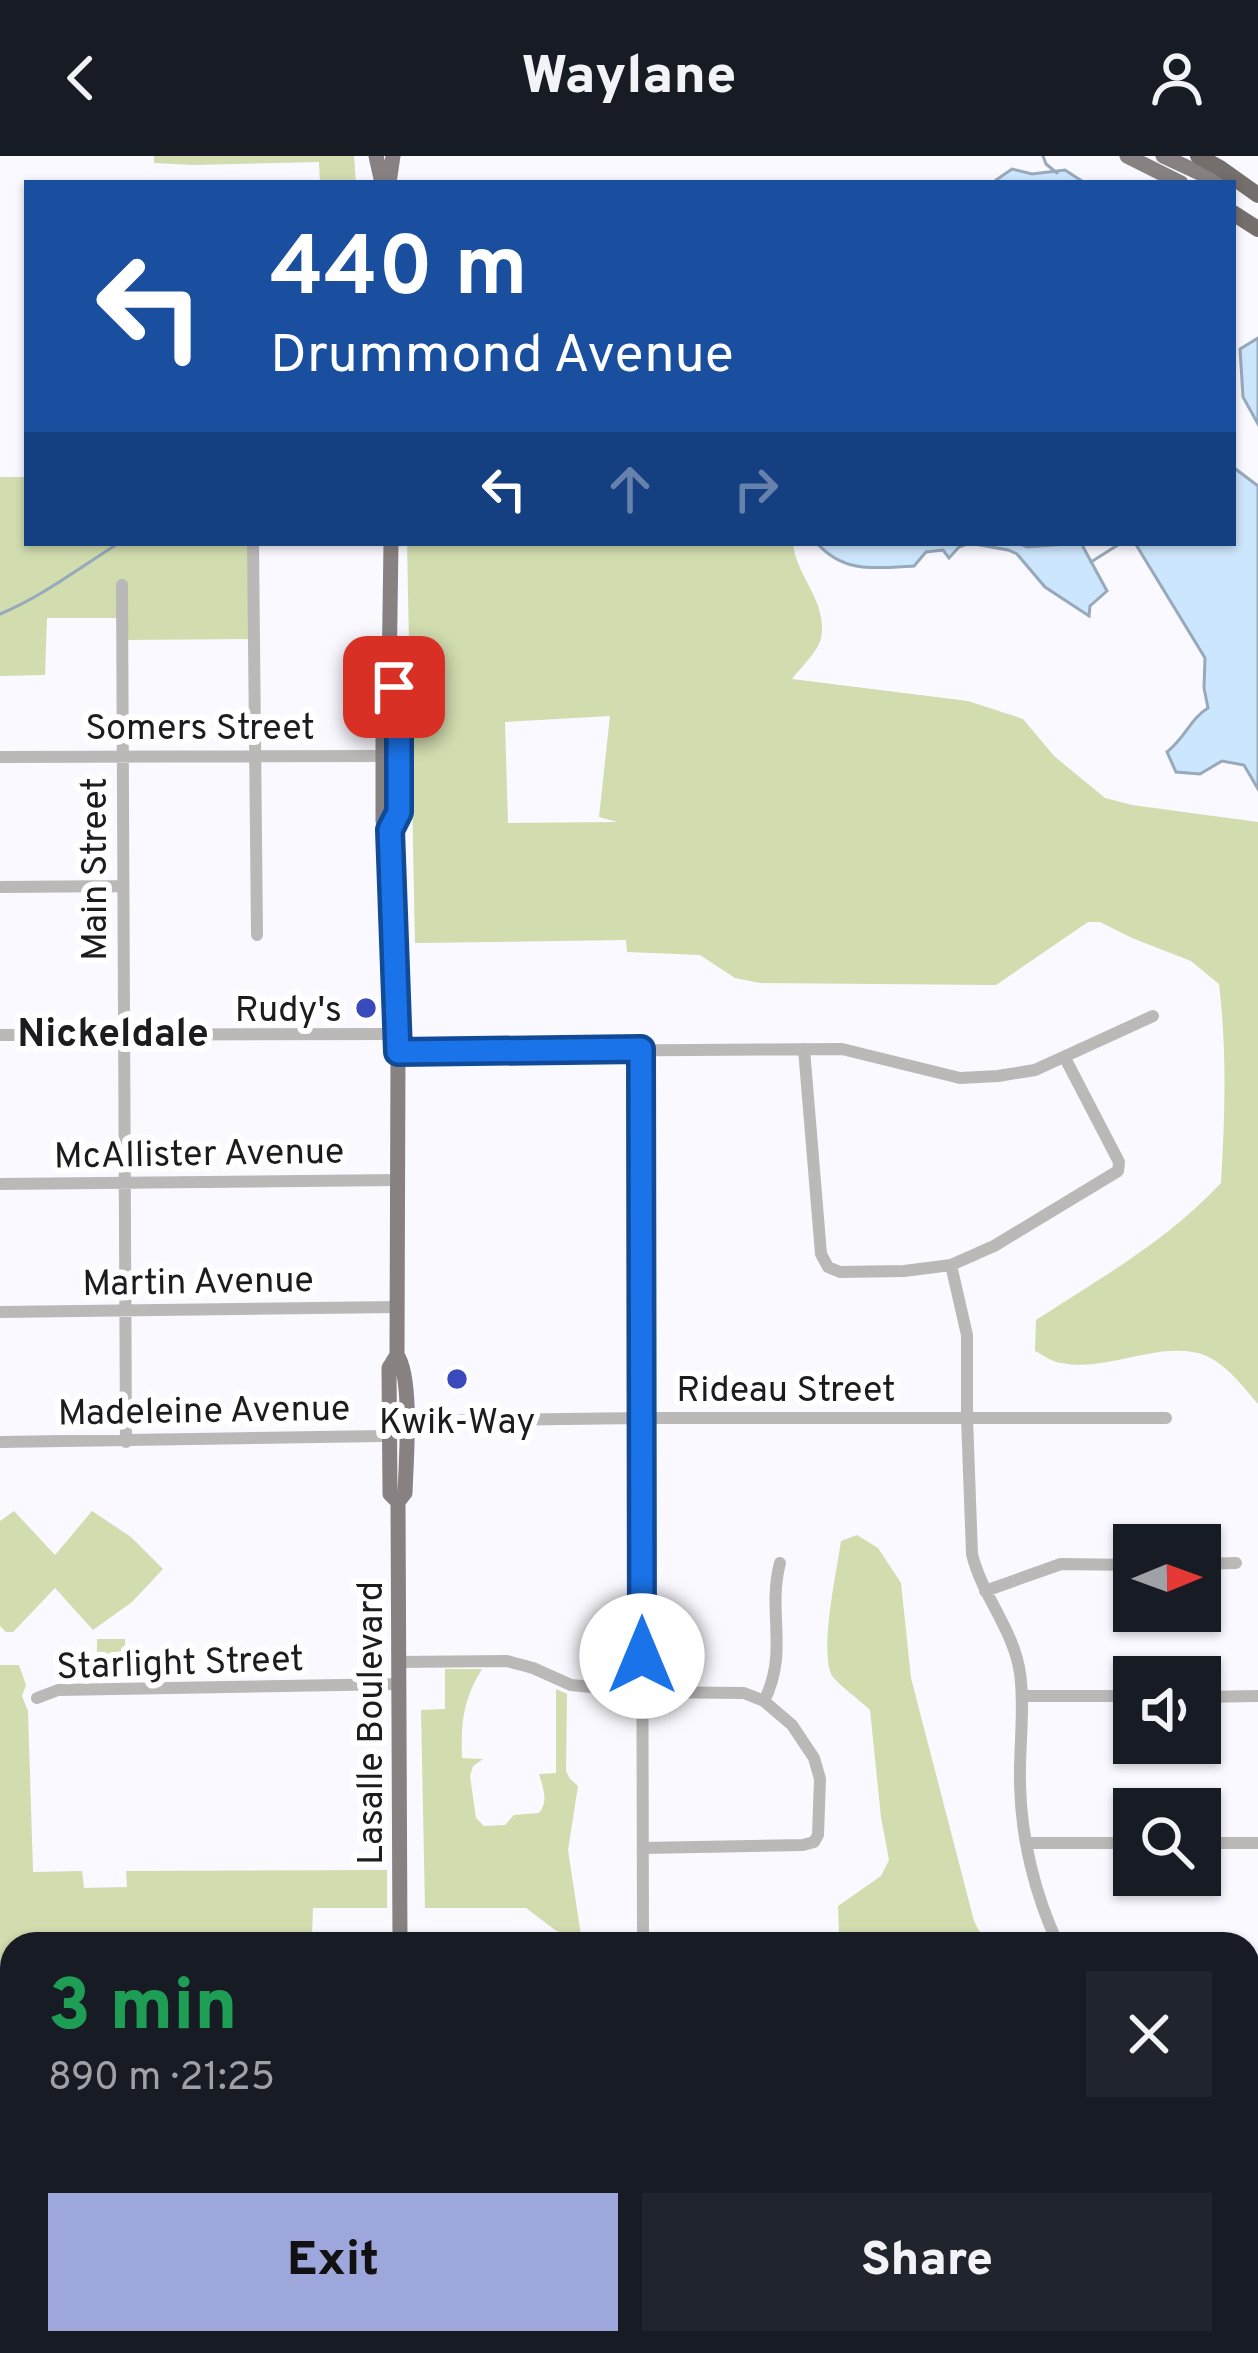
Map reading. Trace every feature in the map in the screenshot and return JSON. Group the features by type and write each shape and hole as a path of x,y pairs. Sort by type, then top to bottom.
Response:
{"highway":[{"path":"1198,156 1236,180"}],"main road":[{"path":"1127,156 1175,180"},
{"path":"1162,156 1215,180"},
{"name":"Lasalle Boulevard","path":"391,546 389,681 383,695 391,756 382,821 390,830 398,1034 397,1355 389,1368 390,1494 398,1502"},
{"name":"Lasalle Boulevard","path":"397,1355 405,1366 406,1426 405,1493 398,1502 400,1932"}],"street":[{"path":"253,546 257,935"},
{"name":"Main Street","path":"122,585 126,1442"},
{"name":"Somers Street","path":"0,757 391,756"},
{"path":"0,887 123,886"},
{"path":"398,1052 842,1049 960,1078 1036,1070 1153,1016"},
{"path":"0,1035 398,1034"},
{"path":"641,1049 643,1932"},
{"path":"803,1049 821,1254 828,1267 840,1272 951,1265 994,1246 1118,1171 1119,1162 1065,1058"},
{"name":"McAllister Avenue","path":"0,1184 398,1180"},
{"path":"951,1265 968,1335 972,1554 1020,1670 1020,1786 1026,1843 1052,1932"},
{"name":"Martin Avenue","path":"0,1312 397,1307"},
{"name":"Rideau Street","path":"406,1426 417,1421 640,1418 1166,1418"},
{"name":"Madeleine Avenue","path":"0,1442 382,1436 406,1426"},
{"path":"764,1701 777,1662 779,1563"},
{"path":"1221,1563 1236,1563"},
{"path":"985,1591 1060,1564 1113,1564"},
{"path":"398,1662 507,1661 571,1685 744,1694 764,1701 792,1725 814,1758 820,1780 814,1842 644,1848"},
{"name":"Starlight Street","path":"37,1698 58,1690 398,1684"},
{"path":"1022,1696 1113,1696"},
{"path":"1221,1696 1258,1696"},
{"path":"1026,1843 1113,1843"},
{"path":"1221,1843 1258,1843"}],"green space":[{"path":"154,156 354,156 356,180 320,180 319,162 154,163"},
{"path":"0,477 24,477 24,546 252,546 253,639 123,640 122,618 47,618 45,675 0,676"},
{"path":"407,546 794,546 822,625 816,649 792,679 968,701 1023,719 1054,756 1105,798 1258,822 1258,1404 1221,1365 1193,1352 1160,1352 1077,1365 1035,1351 1036,1320 1156,1240 1221,1183 1224,1083 1219,984 1191,961 1100,922 1088,922 996,985 760,983 735,978 700,955 627,952 626,940 415,943","holes":["610,716 599,817 617,822 508,823 505,722"]},
{"path":"14,1511 55,1555 92,1511 131,1537 163,1569 132,1602 93,1630 55,1588 13,1632 6,1632 0,1626 0,1521"},
{"path":"857,1535 878,1548 901,1583 911,1678 980,1932 839,1932 838,1906 881,1876 889,1860 870,1710 833,1677 829,1666 830,1612 841,1541"},
{"path":"97,1639 125,1639 125,1659 97,1660"},
{"path":"0,1665 19,1665 26,1685 22,1696 28,1711 33,1872 82,1871 84,1888 127,1887 126,1871 387,1870 387,1908 313,1908 312,1932 0,1932"},
{"path":"445,1669 482,1669 467,1701 462,1758 483,1759 473,1766 470,1776 476,1818 484,1826 505,1825 514,1815 539,1813 544,1804 539,1774 556,1773 556,1689 567,1694 566,1771 578,1786 568,1850 580,1932 560,1932 526,1908 425,1908 421,1710 445,1709"}],"water":[{"path":"1012,169 1032,174 1065,170 1080,180 996,180"},
{"path":"1258,338 1258,424 1243,397 1240,349"},
{"path":"1236,469 1258,486 1258,789 1244,765 1222,761 1200,774 1176,772 1167,752 1208,708 1205,658 1137,546 1236,546"},
{"path":"820,546 962,546 949,558 943,550 926,552 914,566 874,568 827,553"},
{"path":"986,546 1083,546 1107,591 1090,606 1089,616 1045,587 1008,550"}],"waterway":[{"path":"1043,156 1057,173"},
{"path":"0,614 114,546"},
{"path":"1091,562 1116,546"}],"place":[{"name":"Rudy's","path":"366,1008"},
{"name":"Kwik-Way","path":"457,1379"}],"district":[{"name":"Nickeldale","path":"113,1032"}],"route":[{"path":"394,687 399,693 399,812 390,830 398,1052 641,1049 642,1656"}]}
